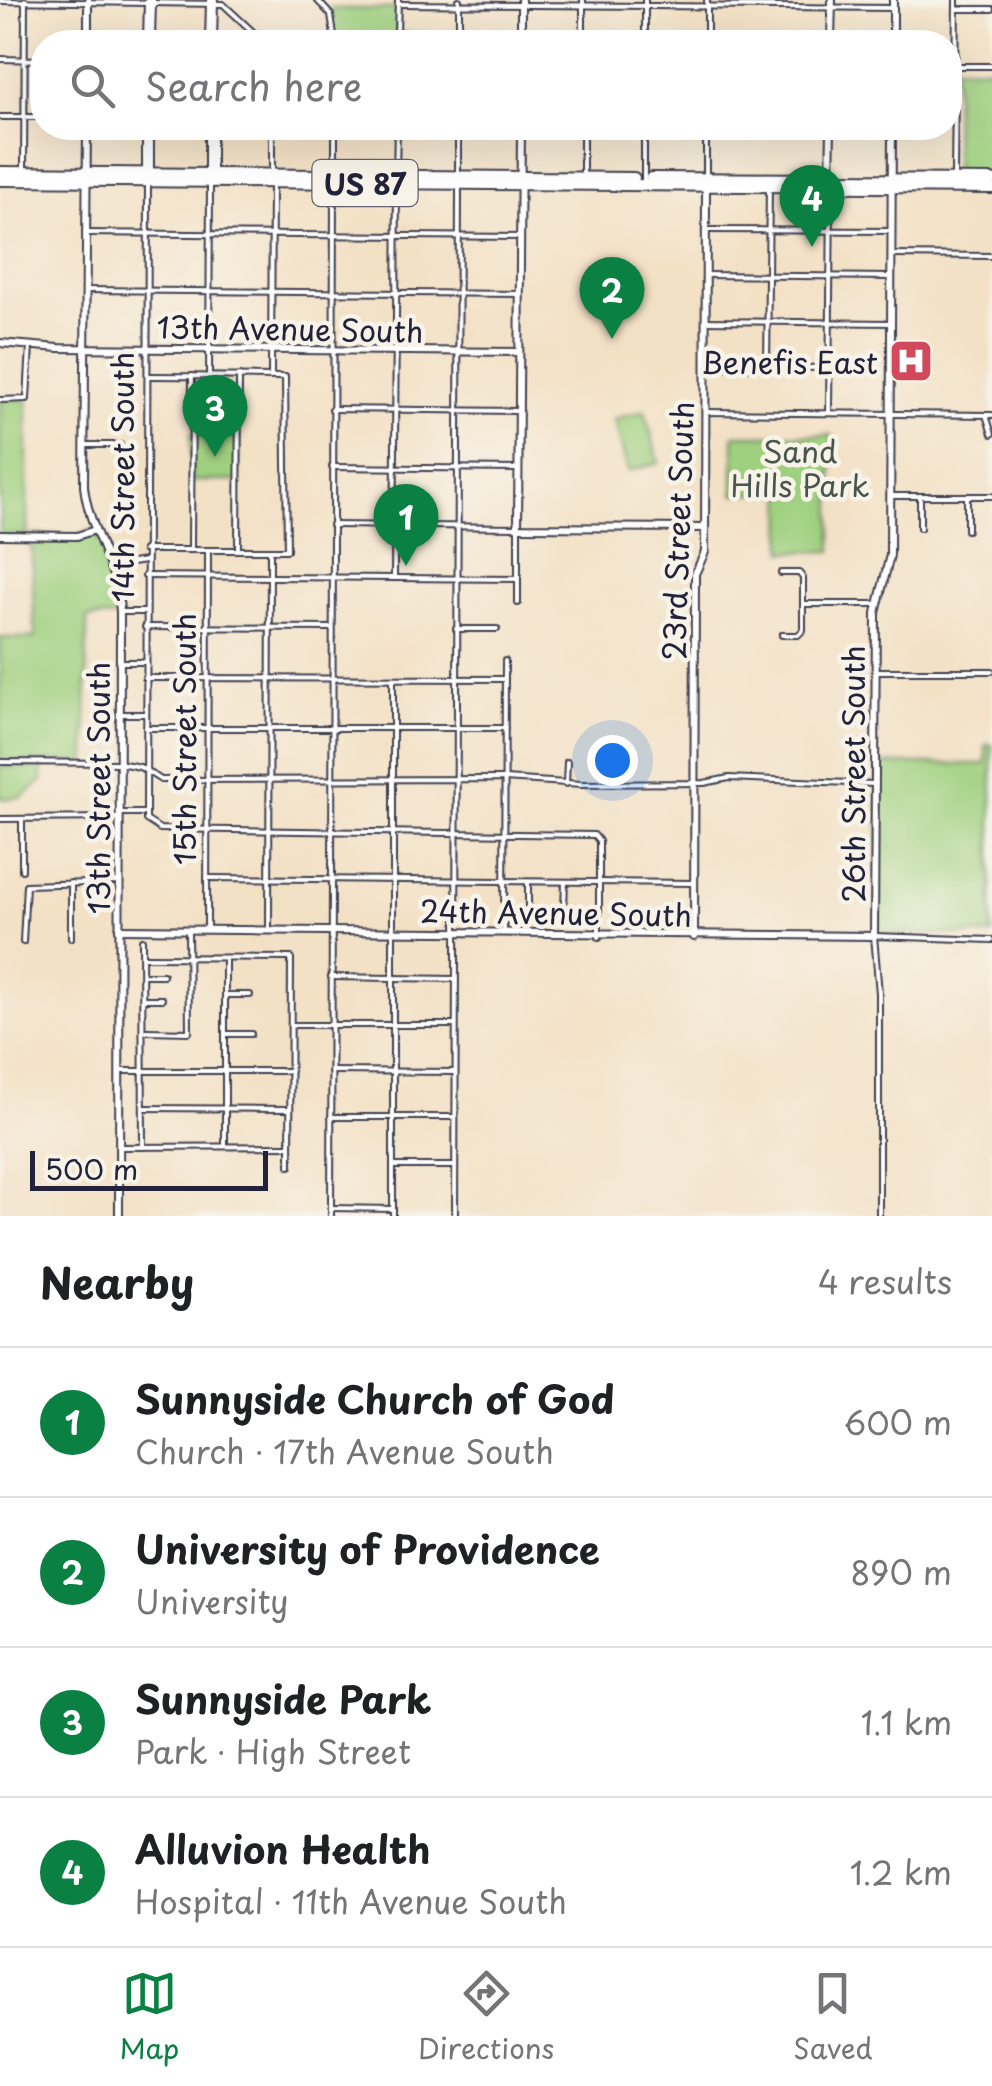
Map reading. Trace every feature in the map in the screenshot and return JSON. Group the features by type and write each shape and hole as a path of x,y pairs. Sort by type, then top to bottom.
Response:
{"main road":[{"path":"149,30 150,1"},
{"path":"211,30 212,2"},
{"name":"14th Street South","path":"148,140 148,177"},
{"path":"210,140 210,178"},
{"path":"0,176 148,177"},
{"name":"US 87","path":"148,177 992,184"}],"street":[{"path":"955,30 956,0"},
{"path":"24,176 25,1"},
{"path":"88,1 88,30"},
{"path":"0,2 212,2 227,6 252,30"},
{"path":"322,2 331,15 333,30"},
{"path":"398,30 398,2 893,4 893,30"},
{"path":"459,2 459,30"},
{"path":"521,3 521,30"},
{"path":"583,3 583,30"},
{"path":"645,3 646,30"},
{"path":"707,3 707,30"},
{"path":"832,4 832,30"},
{"path":"956,9 992,9"},
{"path":"0,59 30,60"},
{"path":"962,66 992,66"},
{"path":"0,117 30,117"},
{"name":"13th Street South","path":"86,140 86,499 112,566 120,612 119,1216"},
{"path":"271,376 272,140"},
{"path":"330,1216 334,140"},
{"path":"394,578 396,140"},
{"path":"454,1216 458,140"},
{"path":"518,603 520,140"},
{"path":"582,140 583,181"},
{"path":"644,140 644,181"},
{"name":"23rd Street South","path":"694,936 695,574 705,552 706,140"},
{"path":"829,413 831,140"},
{"name":"26th Street South","path":"879,1216 875,671 877,604 890,562 892,140"},
{"path":"953,140 954,184"},
{"name":"14th Street South","path":"148,177 144,813 150,825 207,829"},
{"path":"209,376 210,178"},
{"path":"767,367 769,181"},
{"path":"706,230 892,231"},
{"path":"86,233 520,237"},
{"path":"892,256 992,256"},
{"path":"706,275 892,277"},
{"path":"85,290 519,294"},
{"path":"705,321 830,322 892,329"},
{"name":"13th Avenue South","path":"0,342 85,348 519,352"},
{"path":"0,400 27,399 30,343"},
{"path":"705,366 830,368"},
{"path":"144,550 286,550 283,376 148,376"},
{"path":"191,550 192,376"},
{"path":"238,376 238,550"},
{"path":"332,409 519,411"},
{"path":"705,412 989,415 992,434"},
{"path":"84,445 120,445"},
{"path":"332,468 518,469"},
{"path":"890,496 992,496"},
{"path":"920,496 920,528"},
{"path":"967,496 967,530"},
{"path":"332,525 705,528"},
{"path":"0,535 77,536 95,530"},
{"name":"15th Street South","path":"207,929 208,550"},
{"path":"268,930 270,550"},
{"path":"112,566 144,561"},
{"path":"781,573 802,574 803,604 802,633 782,635"},
{"path":"145,576 518,578"},
{"path":"803,604 877,604"},
{"path":"120,612 145,612"},
{"path":"145,626 332,628"},
{"path":"456,629 497,629"},
{"path":"504,661 504,933"},
{"path":"120,662 146,662"},
{"path":"875,671 992,672"},
{"path":"146,678 505,679"},
{"path":"393,679 394,1216"},
{"path":"120,714 145,714"},
{"path":"146,728 505,728"},
{"path":"0,762 120,763 161,780 504,779 566,784 694,783 742,778 875,784"},
{"path":"566,762 566,784"},
{"path":"0,819 144,813"},
{"path":"22,819 22,870"},
{"path":"207,829 504,831 597,837 599,937"},
{"path":"208,878 694,883"},
{"path":"23,942 26,885 119,882"},
{"path":"528,882 528,907"},
{"path":"564,882 564,907"},
{"path":"71,883 72,938"},
{"name":"24th Avenue South","path":"119,929 992,940"},
{"path":"144,1031 188,1032 188,929"},
{"path":"142,940 144,1146"},
{"path":"142,958 291,958 290,1166"},
{"path":"224,1146 225,958"},
{"path":"143,975 162,975"},
{"path":"331,977 454,979"},
{"path":"225,995 250,995"},
{"path":"143,999 162,999"},
{"path":"290,1025 455,1025"},
{"path":"225,1034 251,1034"},
{"path":"331,1071 455,1072"},
{"path":"119,1072 290,1072"},
{"path":"144,1108 290,1108"},
{"path":"331,1116 455,1117"},
{"path":"119,1147 290,1146"},
{"path":"394,1166 456,1166"},
{"path":"331,1208 394,1209"}],"green space":[{"path":"331,9 398,9 398,30 334,30"},
{"path":"962,66 992,67 992,180 954,180 954,140 962,140"},
{"path":"27,399 27,535 0,535 0,400"},
{"path":"645,411 659,463 628,471 614,419"},
{"path":"191,433 238,433 238,481 191,481"},
{"name":"Sand Hills Park","path":"734,435 832,435 832,551 784,552 783,493 734,494"},
{"path":"95,530 112,566 120,617 87,618 86,763 0,761 0,638 35,638 31,535 77,536"},
{"path":"986,745 992,745 992,935 879,933 878,764 986,764"},
{"path":"0,767 42,767 42,781 22,797 0,799"}],"place":[{"name":"Alluvion Health","path":"812,247"},
{"name":"University of Providence","path":"612,339"},
{"name":"Benefis East","path":"911,361"},
{"name":"Sunnyside Park","path":"215,457"},
{"name":"Sunnyside Church of God","path":"406,566"}]}
